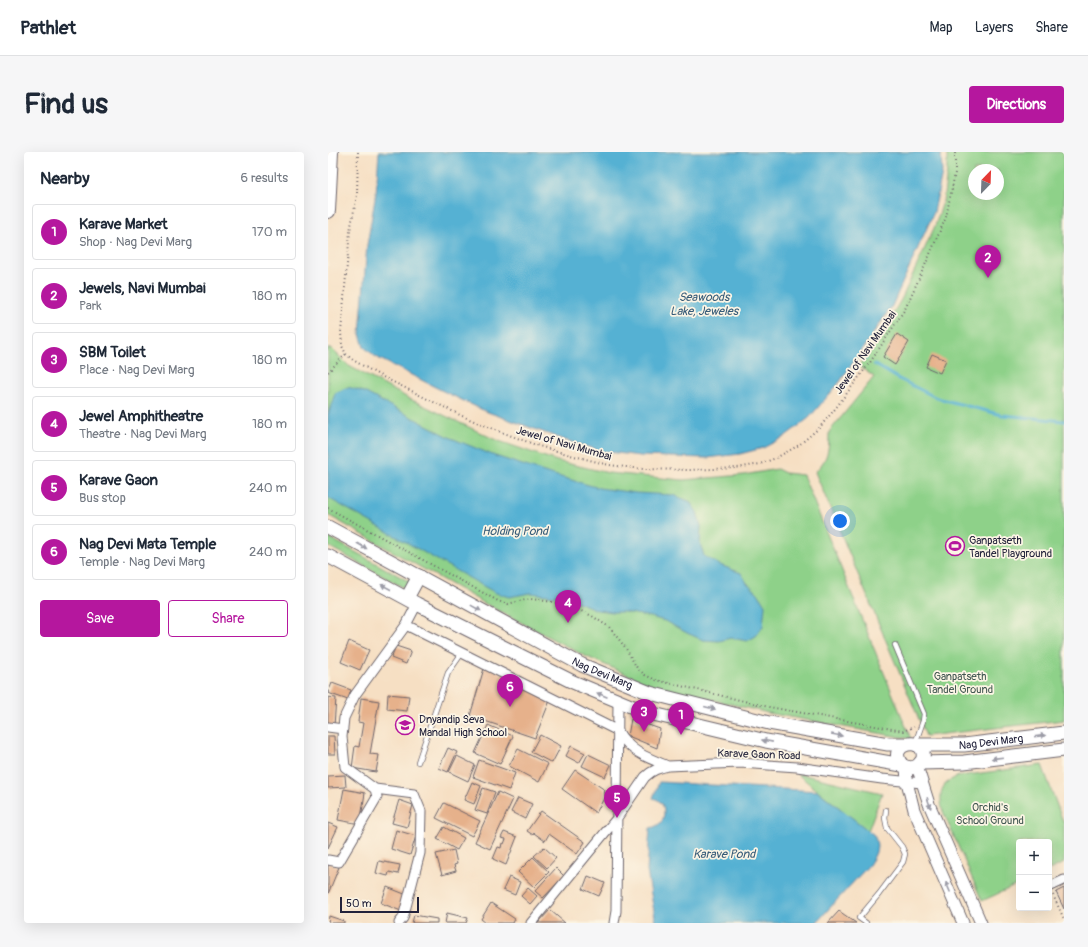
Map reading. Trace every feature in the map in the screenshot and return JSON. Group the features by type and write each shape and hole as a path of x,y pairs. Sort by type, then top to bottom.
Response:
{"main road":[{"path":"328,211 331,152"},
{"name":"Nag Devi Marg","path":"328,527 582,665 650,693 769,723 888,744 964,745 1064,733"},
{"name":"Nag Devi Marg","path":"328,556 412,601 573,682 645,712 766,741 911,765 964,762 1064,750"},
{"path":"412,601 419,576"},
{"path":"912,744 922,752 922,760 911,765 898,758 898,754 901,747 912,744"}],"street":[{"path":"399,923 403,918 420,853 421,811 414,794 375,789 345,767 342,729 344,718 355,695 406,625 412,601"},
{"path":"406,625 618,731 626,742 637,752 668,766"},
{"path":"614,923 616,911 618,702"},
{"path":"328,727 342,729"},
{"name":"Karave Gaon Road","path":"531,923 617,818 645,777 655,770 668,766 740,763 790,766 922,783"},
{"path":"911,765 907,782 914,810 963,923"},
{"path":"911,765 922,783 928,804 981,923"},
{"path":"328,860 339,862 377,797 375,789"},
{"path":"1052,889 1064,880"}],"lane":[{"path":"895,645 924,714 923,722 912,744"},
{"path":"418,762 448,673 462,653"},
{"path":"866,923 859,918 903,862 905,854 902,847 887,828 885,818 886,810"}],"path":[{"path":"328,372 346,354 342,346 341,332 350,231 357,195 358,152"},
{"name":"Jewel of Navi Mumbai","path":"346,354 353,360 377,374 462,416 538,446 574,456 609,465 643,469 690,470 737,468 760,464 776,458 799,445 819,428 871,362 905,309 946,217 955,173 954,152"},
{"path":"328,508 498,601 508,604 531,599 553,602 575,608 592,616 609,627 625,647 637,668 645,675 656,680 769,707 903,731 914,727"},
{"path":"1052,894 1064,919"}],"green space":[{"name":"Ganpatseth Tandel Ground","path":"947,152 1064,152 1064,720 926,736 815,472 823,463 827,454 829,432 874,377 859,366 902,298 935,226 943,202 947,172"},
{"path":"328,348 332,349 349,366 410,399 496,440 557,461 609,473 683,480 744,475 777,469 785,473 803,475 911,739 768,713 651,685 585,656 482,602 328,515"},
{"path":"328,537 410,582 406,589 328,546"},
{"name":"Orchid's School Ground","path":"1042,765 1064,824 1064,863 1052,869 1052,839 1016,839 1016,885 982,901 942,809 941,792 943,788 948,782 959,776"},
{"path":"796,773 882,793 868,831"}],"water":[{"name":"Seawoods Lake, Jeweles","path":"379,152 941,152 942,173 934,212 892,306 839,383 809,418 784,437 763,448 740,454 707,458 640,456 602,451 565,440 485,411 376,357 364,347 360,334 367,245 376,193"},
{"name":"Holding Pond","path":"348,387 364,392 451,438 495,456 599,488 636,493 673,495 689,501 697,512 701,526 700,543 704,556 720,565 741,573 747,583 758,593 765,605 763,626 756,636 747,641 731,638 719,641 703,640 665,621 651,617 625,612 597,610 581,603 556,596 530,593 509,597 496,593 485,587 330,499 328,497 328,415 335,393"},
{"name":"Karave Pond","path":"659,782 818,791 874,835 877,847 874,858 816,923 656,923 647,871 650,828 660,824 664,816 664,810 661,803 653,798"}],"building":[{"path":"897,334 909,342 895,365 883,357"},
{"path":"932,354 946,360 940,373 926,367"},
{"path":"349,641 369,650 360,670 341,662"},
{"path":"396,646 411,651 406,664 391,658"},
{"path":"485,665 551,698 535,738 470,716"},
{"path":"332,683 351,690 348,700 328,693"},
{"path":"388,694 409,696 407,711 387,709"},
{"path":"328,697 336,698 334,726 328,726"},
{"path":"361,698 379,701 370,754 379,755 376,772 352,768 355,746 359,747 363,723 358,722"},
{"path":"631,719 660,729 657,748 628,736"},
{"path":"488,725 513,736 500,764 475,753"},
{"path":"540,735 561,746 552,763 531,752"},
{"path":"328,736 334,736 335,754 328,754"},
{"path":"571,746 585,753 579,763 566,756"},
{"path":"448,748 457,752 448,772 439,768"},
{"path":"518,749 548,764 539,782 509,766"},
{"path":"588,754 611,765 605,777 582,766"},
{"path":"457,756 475,765 468,781 449,772"},
{"path":"479,760 515,773 509,790 473,777"},
{"path":"575,770 605,790 603,800 596,813 562,789"},
{"path":"345,775 346,787 328,788 328,776"},
{"path":"472,782 481,786 474,804 464,800"},
{"path":"483,788 495,792 487,814 475,810"},
{"path":"344,789 365,793 360,824 338,820"},
{"path":"498,792 513,799 490,849 475,842"},
{"path":"518,798 532,804 525,819 511,812"},
{"path":"399,800 413,805 407,827 392,823"},
{"path":"444,803 480,821 472,836 436,818"},
{"path":"541,811 585,842 577,854 549,834 545,841 534,833 533,835 527,831"},
{"path":"328,823 338,827 328,848"},
{"path":"444,827 464,838 457,850 437,839"},
{"path":"396,830 416,836 410,855 391,849"},
{"path":"504,832 517,837 506,865 493,859 498,847 501,848 502,843 504,844 506,839 501,838"},
{"path":"544,847 556,858 547,868 534,856"},
{"path":"454,850 457,864 454,865 456,871 442,875 436,854"},
{"path":"533,857 549,872 534,887 518,872"},
{"path":"379,861 400,865 398,874 389,872 388,876 376,873"},
{"path":"328,863 339,867 328,894"},
{"path":"556,868 564,876 543,898 535,891"},
{"path":"588,876 605,883 599,896 583,889"},
{"path":"509,877 520,882 515,895 503,890"},
{"path":"387,887 407,895 401,911 381,903"},
{"path":"528,888 537,896 530,904 521,896"},
{"path":"1064,888 1064,909 1056,892"},
{"path":"491,903 515,919 513,923 486,923 481,919"},
{"path":"550,910 565,923 538,923"},
{"path":"839,911 856,923 828,923"},
{"path":"447,913 468,918 466,923 445,923"},
{"path":"414,915 437,919 437,923 412,923"},
{"path":"329,916 344,921 344,923 328,923"}],"waterway":[{"path":"858,355 866,359"},
{"path":"874,364 899,379 937,398 1002,415 1064,421"}],"place":[{"name":"Jewels, Navi Mumbai","path":"988,278"},
{"name":"Ganpatseth Tandel Playground","path":"955,546"},
{"name":"Jewel Amphitheatre","path":"568,623"},
{"name":"Nag Devi Mata Temple","path":"510,707"},
{"name":"Dnyandip Seva Mandal High School","path":"405,725"},
{"name":"SBM Toilet","path":"644,732"},
{"name":"Karave Market","path":"681,735"},
{"name":"Karave Gaon","path":"617,818"}]}
